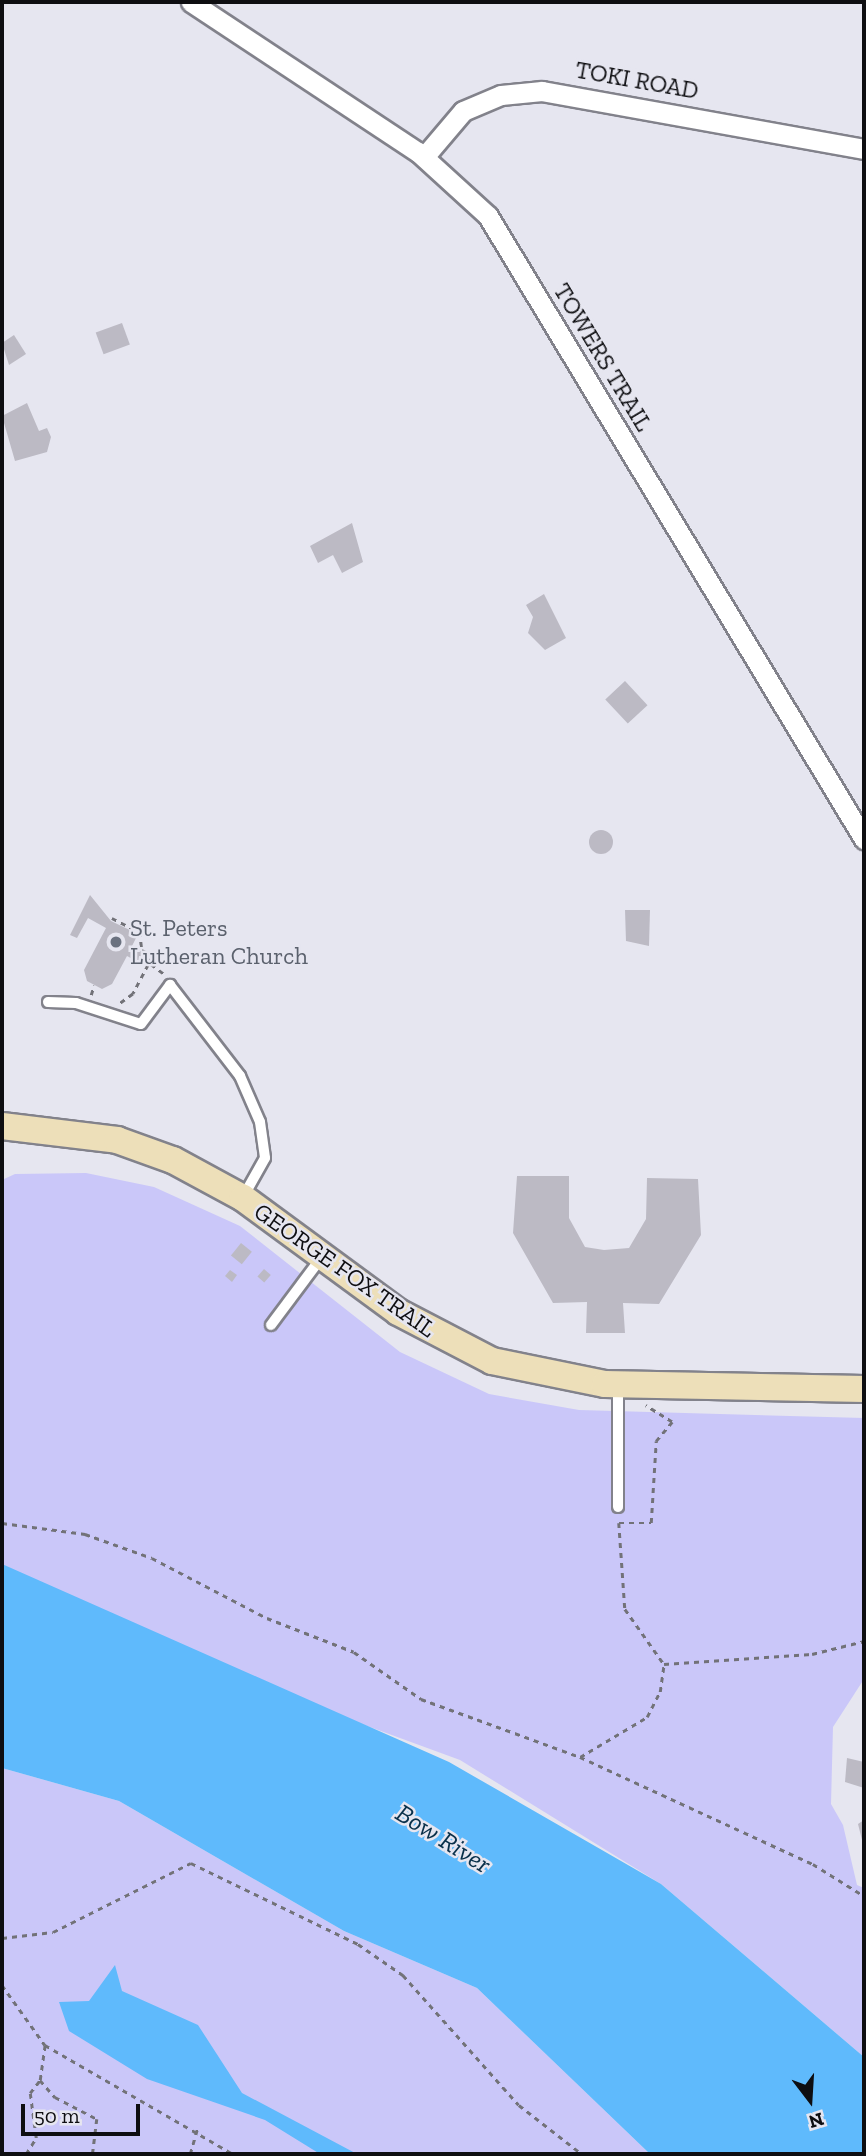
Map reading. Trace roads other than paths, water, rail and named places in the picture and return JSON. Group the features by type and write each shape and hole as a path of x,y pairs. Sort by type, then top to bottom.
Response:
{"street":[{"name":"TOWERS TRAIL","path":"191,2 424,157 488,216 864,839"},
{"name":"TOKI ROAD","path":"424,157 463,111 501,95 542,90 864,149"},
{"name":"GEORGE FOX TRAIL","path":"2,1126 117,1140 173,1160 243,1198 322,1258 442,1339 492,1361 618,1385 864,1390"}],"lane":[{"path":"48,1002 76,1003 141,1024 165,986 188,1005 253,1103 265,1158 243,1198"},
{"path":"271,1325 322,1258"},
{"path":"618,1385 618,1507"}],"water":[{"name":"Bow River","path":"2,1564 449,1762 661,1884 864,2057 864,2154 650,2154 477,1988 344,1931 119,1801 2,1768"},
{"path":"115,1965 122,1991 198,2025 242,2093 357,2154 320,2154 265,2120 147,2079 69,2031 59,2002 89,2001"}],"place":[{"name":"St. Peters Lutheran Church","path":"116,942"}]}
